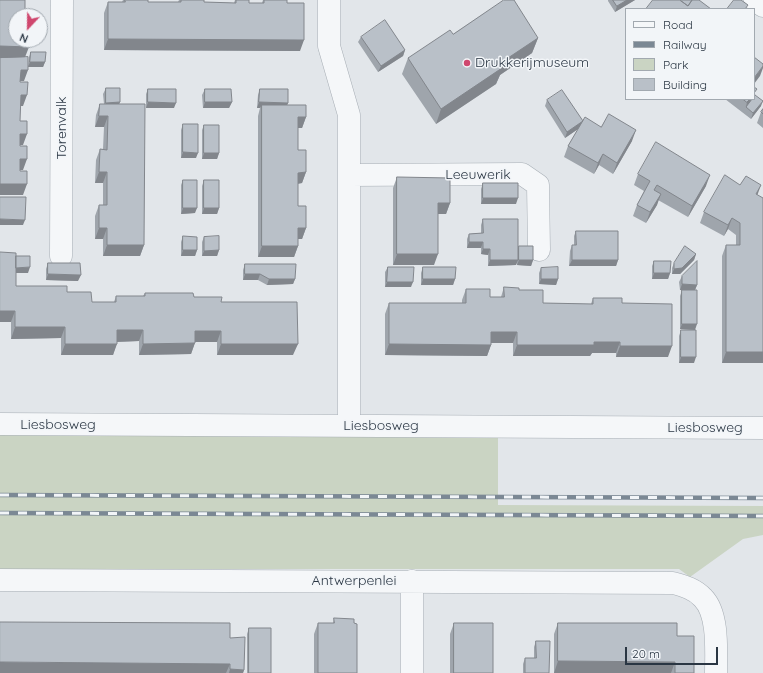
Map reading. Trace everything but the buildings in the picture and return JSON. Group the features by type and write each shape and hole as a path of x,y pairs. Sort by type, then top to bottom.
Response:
{"street":[{"name":"Torenvalk","path":"61,256 62,0"},
{"path":"329,0 329,46 349,115 349,426"},
{"path":"755,0 763,6"},
{"name":"Leeuwerik","path":"349,175 522,174 538,185 539,250"},
{"name":"Liesbosweg","path":"0,424 763,428"},
{"name":"Antwerpenlei","path":"0,580 673,583 691,589 704,599 713,618 716,638 716,673"},
{"path":"412,581 412,673"}],"green space":[{"path":"0,435 498,435 498,505 763,506 763,535 743,539 690,577 679,569 0,569"}],"railway":[{"path":"0,495 763,498"},
{"path":"0,513 763,516"}],"place":[{"name":"Drukkerijmuseum","path":"467,63"}]}
